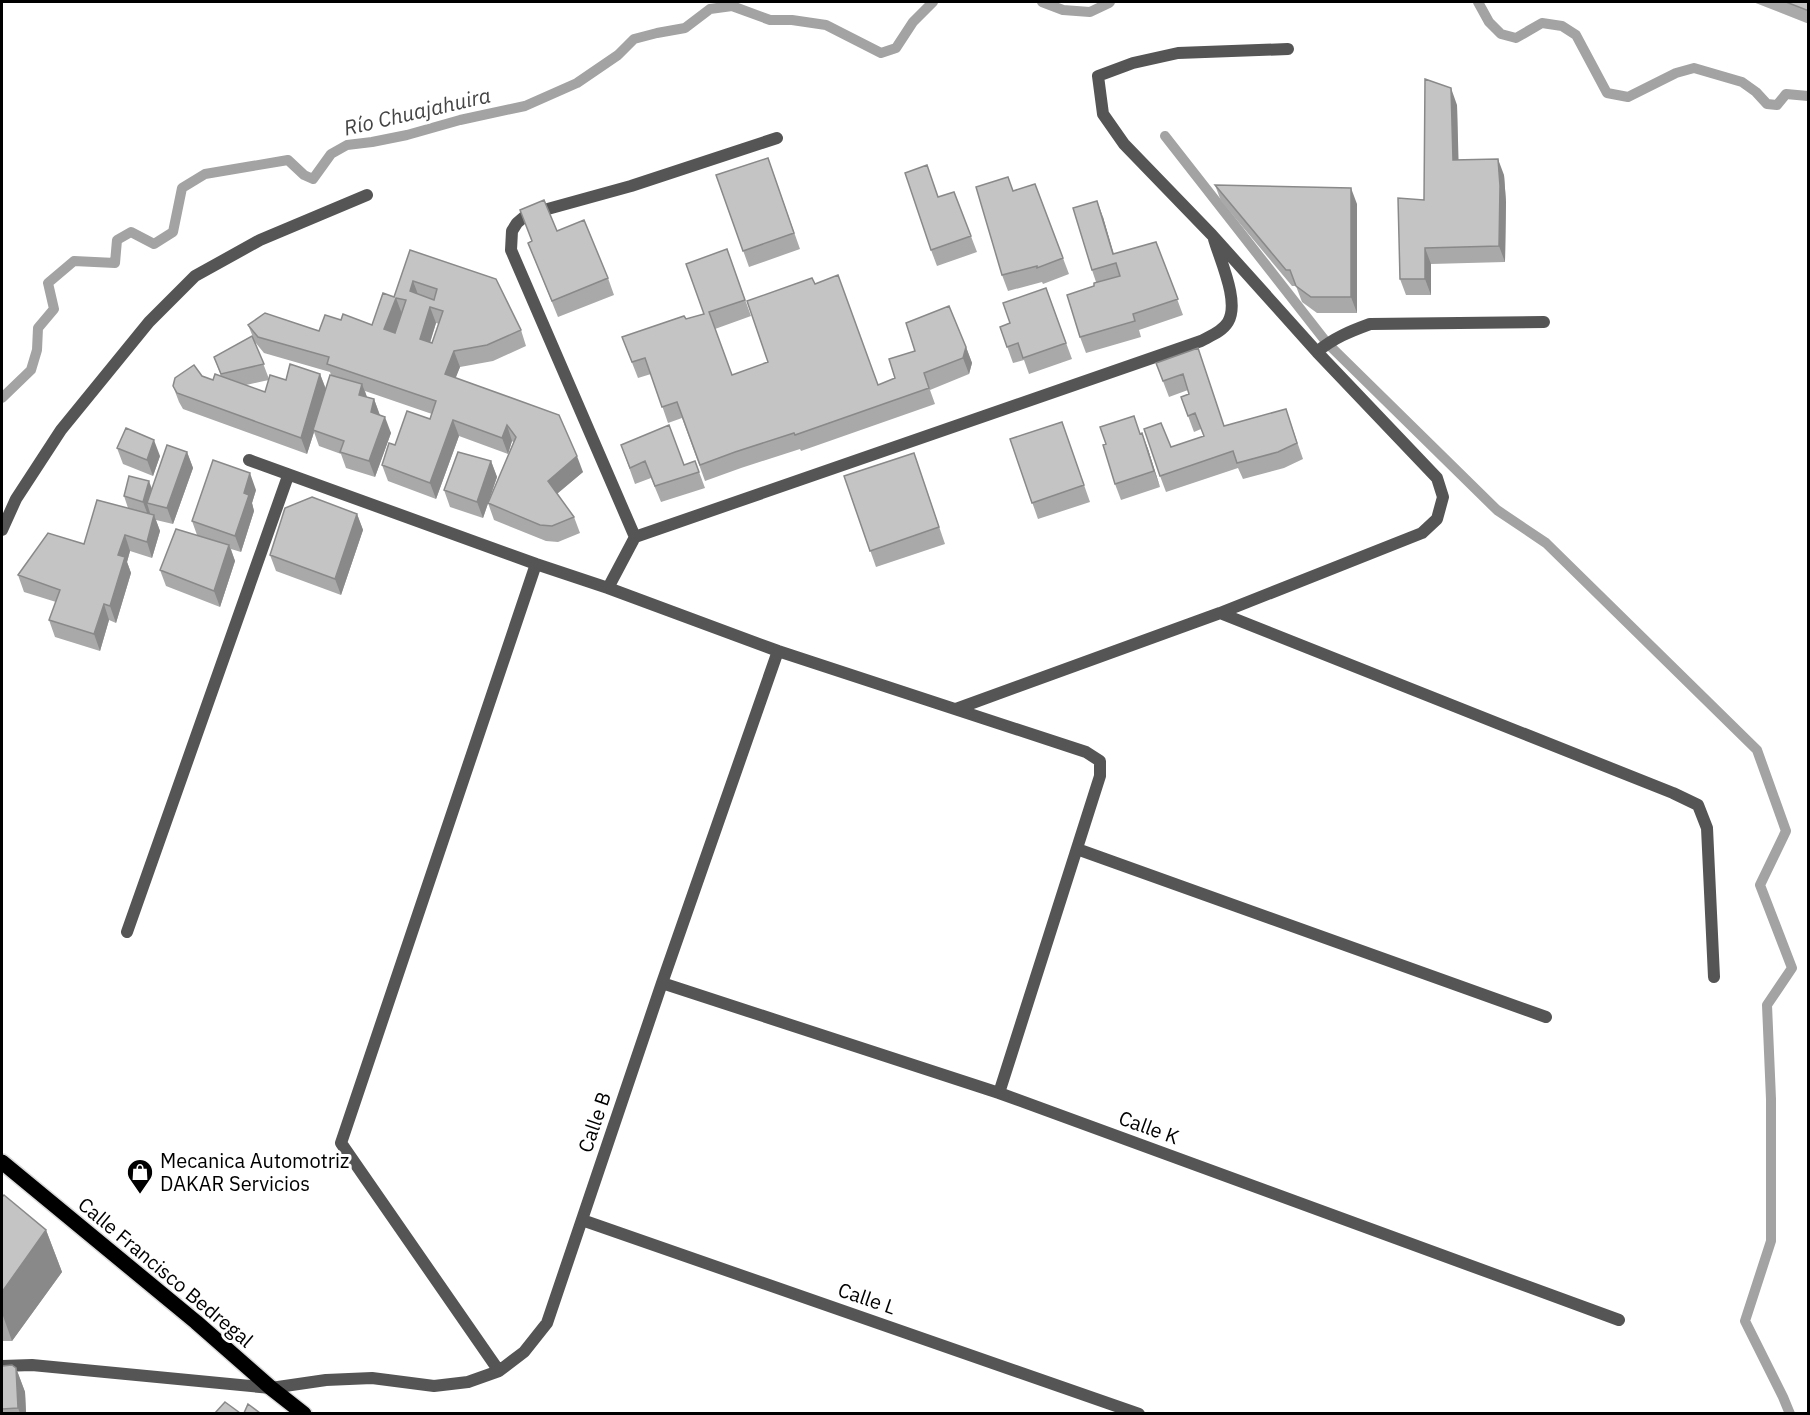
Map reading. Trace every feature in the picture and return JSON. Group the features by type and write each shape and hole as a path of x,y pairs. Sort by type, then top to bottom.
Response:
{"main road":[{"name":"Calle Francisco Bedregal","path":"2,1162 196,1322 271,1388 304,1413"}],"street":[{"path":"956,709 1220,613 1422,533 1437,519 1443,497 1437,478 1317,352 1212,235 1124,144 1103,114 1098,76 1133,63 1178,53 1288,50"},
{"path":"635,537 511,250 512,231 524,217 631,186 777,138"},
{"path":"2,530 16,499 61,430 149,322 195,276 260,240 367,195"},
{"path":"608,588 635,537 1178,349 1218,333 1228,322 1233,303 1212,235"},
{"path":"1317,352 1327,343 1370,324 1544,322"},
{"path":"249,460 288,476 608,588 778,651 1086,752 1100,761 1100,776 999,1093"},
{"path":"127,932 288,476"},
{"path":"499,1371 341,1143 536,564"},
{"path":"1220,613 1698,805 1707,828 1714,977"},
{"name":"Calle B","path":"2,1366 32,1365 271,1388 326,1380 372,1378 434,1386 468,1382 499,1371 524,1352 547,1323 778,651"},
{"path":"1077,849 1546,1017"},
{"name":"Calle K","path":"662,983 999,1093 1619,1320"},
{"name":"Calle L","path":"582,1220 1139,1413"}],"building":[{"path":"1786,2 1809,2 1809,11"},
{"path":"1425,79 1451,88 1453,160 1498,159 1499,246 1425,248 1425,279 1400,279 1398,198 1424,200"},
{"path":"768,158 794,233 743,251 716,175"},
{"path":"927,165 938,197 954,192 971,236 931,250 905,173"},
{"path":"1008,177 1013,191 1035,184 1063,258 1037,268 1037,266 1002,275 976,187"},
{"path":"1215,185 1351,188 1351,297 1311,297 1296,286 1290,270 1286,270"},
{"path":"544,200 557,231 584,220 608,278 552,301 528,243 532,241 520,210"},
{"path":"1097,201 1113,254 1156,242 1178,299 1133,314 1135,321 1080,337 1067,295 1094,286 1094,283 1120,276 1116,263 1092,270 1073,208"},
{"path":"727,249 745,300 709,312 732,375 768,362 747,301 812,278 815,284 838,275 878,385 895,378 889,359 915,351 906,323 949,306 966,347 963,358 924,373 929,388 795,435 794,433 700,465 677,402 662,407 645,358 632,362 622,337 684,316 686,319 704,314 686,264"},
{"path":"410,250 496,279 521,330 487,345 454,351 445,374 559,415 577,456 548,481 574,517 552,526 540,525 488,503 516,437 507,425 502,438 453,420 430,483 382,465 389,443 395,445 407,411 430,419 436,401 327,364 329,357 258,337 248,325 265,313 319,331 325,315 341,320 343,314 372,325 383,293 394,297","holes":["413,281 437,289 434,300 410,291","396,298 406,300 395,333 384,329","430,307 443,311 432,343 420,339"]},
{"path":"1046,288 1066,343 1023,358 1018,343 1007,347 1000,327 1010,323 1003,303"},
{"path":"252,336 264,364 221,374 214,357"},
{"path":"1198,348 1224,426 1286,409 1297,443 1278,452 1237,463 1233,451 1160,476 1144,429 1161,423 1171,447 1204,436 1195,413 1188,416 1181,397 1189,394 1183,374 1163,381 1156,363"},
{"path":"290,364 320,374 301,438 177,393 173,386 175,378 194,365 202,376 213,380 215,374 265,392 270,375 286,380"},
{"path":"330,375 362,384 359,395 374,399 371,412 385,417 369,461 340,452 344,441 313,430"},
{"path":"1134,416 1154,471 1115,484 1100,427"},
{"path":"1062,422 1084,485 1032,503 1010,439"},
{"path":"669,425 684,465 695,461 699,472 655,486 645,461 630,468 621,445"},
{"path":"126,428 154,440 147,460 117,448"},
{"path":"167,445 187,452 167,508 147,503"},
{"path":"458,452 491,461 477,502 444,490"},
{"path":"914,453 939,527 870,551 844,476"},
{"path":"213,460 250,473 244,493 249,495 235,536 192,521"},
{"path":"129,476 149,481 143,502 124,496"},
{"path":"312,497 357,514 335,579 270,555 285,508"},
{"path":"97,500 154,515 147,542 125,535 118,555 125,557 110,606 104,604 94,634 49,620 60,590 18,575 48,533 84,544"},
{"path":"176,529 229,545 214,591 160,570"},
{"path":"4,1195 46,1230 2,1292 2,1197"},
{"path":"12,1365 16,1368 18,1408 2,1409 2,1366"},
{"path":"225,1402 240,1413 215,1413"},
{"path":"248,1404 260,1413 244,1413"}],"waterway":[{"name":"Río Chuajahuira","path":"2,398 31,370 37,350 38,328 54,309 48,283 74,261 115,263 117,240 131,232 154,244 173,232 182,188 205,174 288,160 304,175 313,179 331,154 347,145 407,135 460,120 525,106 577,83 618,55 634,39 685,28 710,9 732,6 770,20 792,20 826,25 881,53 896,48 913,22 933,2"},
{"name":"Río Chuajahuira","path":"1042,2 1063,10 1090,12 1110,2"},
{"name":"Río Chuajahuira","path":"1478,2 1489,22 1501,34 1516,38 1542,23 1562,26 1576,35 1607,93 1628,97 1676,73 1694,68 1742,82 1767,104 1777,105 1786,94 1808,96"},
{"path":"1165,136 1327,343 1497,510 1546,543 1757,750 1786,831 1760,885 1792,968 1767,1005 1771,1099 1771,1241 1745,1321 1790,1414"}],"place":[{"name":"Mecanica Automotriz DAKAR Servicios","path":"140,1195"}]}
